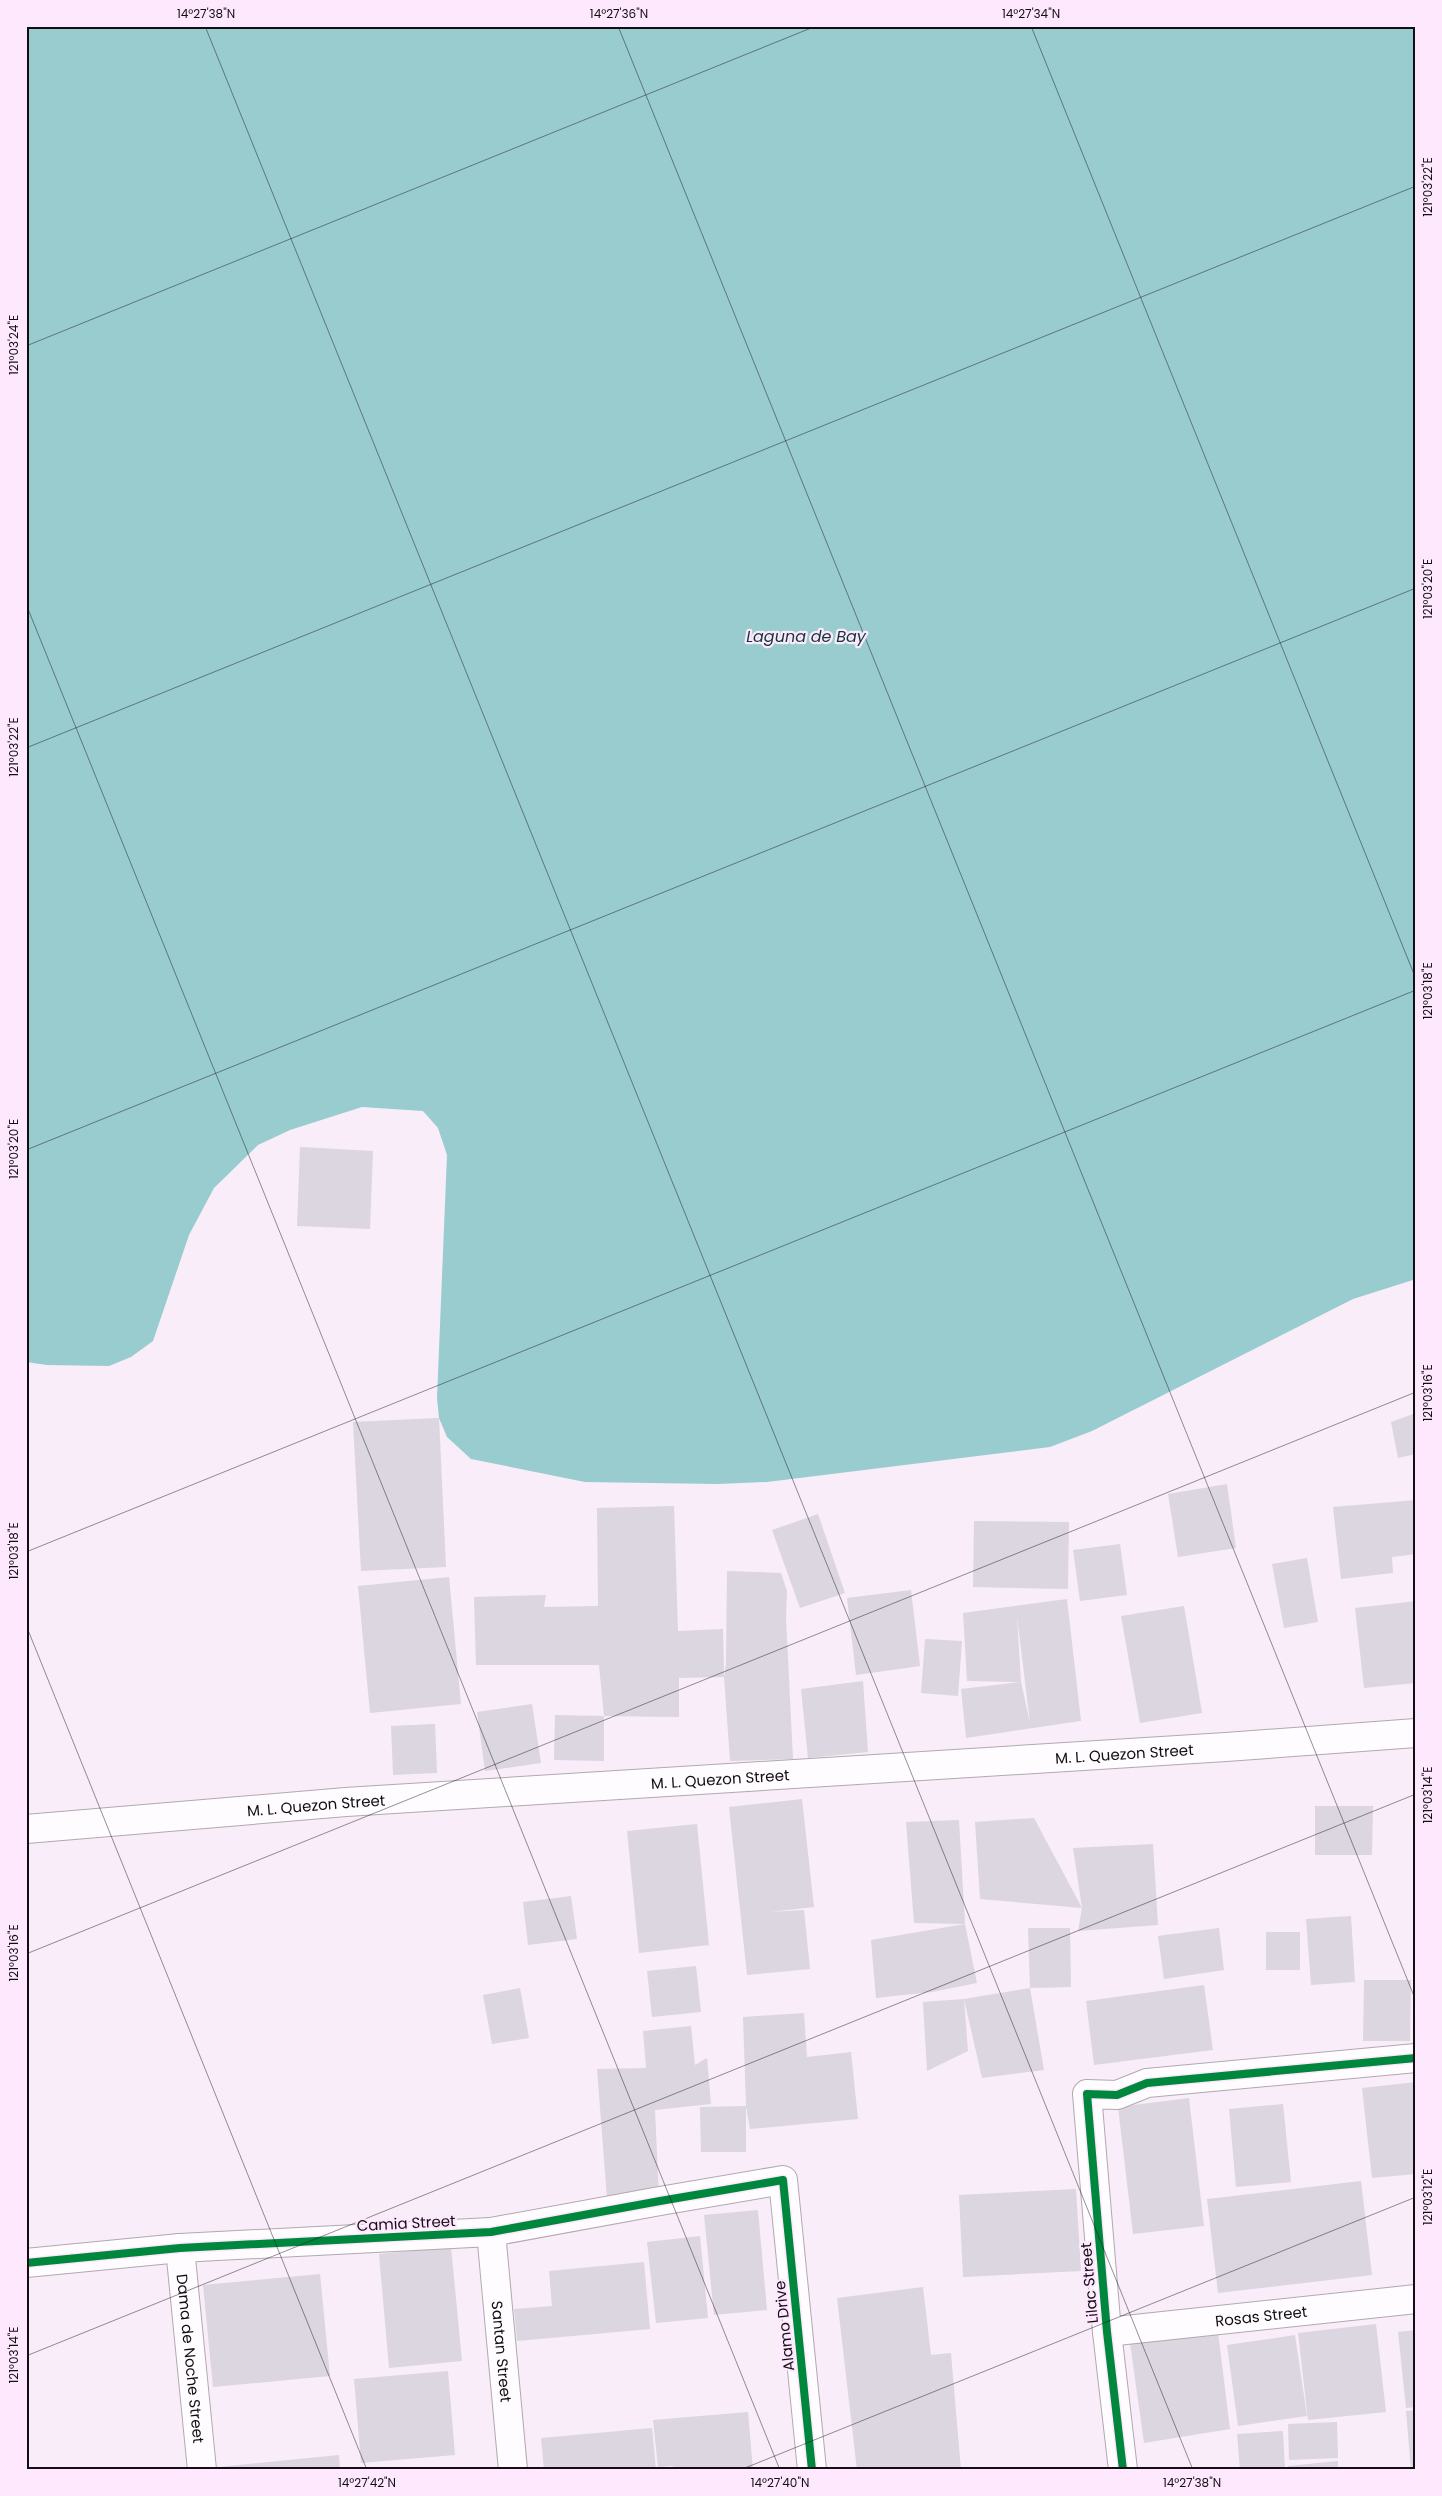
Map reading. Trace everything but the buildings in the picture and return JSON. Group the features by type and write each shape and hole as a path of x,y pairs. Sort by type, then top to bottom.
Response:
{"street":[{"name":"M. L. Quezon Street","path":"26,1829 346,1802 1226,1747 1416,1732"},
{"name":"Lilac Street","path":"1122,2470 1107,2332 1087,2094 1117,2095 1147,2083 1416,2058"},
{"name":"Camia Street","path":"26,2263 180,2248 491,2232 660,2200 783,2180"},
{"name":"Alamo Drive","path":"783,2180 812,2470"},
{"name":"Santan Street","path":"491,2232 513,2470"},
{"name":"Dama de Noche Street","path":"180,2248 202,2470"},
{"name":"Rosas Street","path":"1107,2332 1416,2298"}],"water":[{"name":"Laguna de Bay","path":"26,26 1416,26 1416,1279 1353,1299 1092,1431 1050,1447 767,1482 718,1484 585,1482 471,1459 447,1437 439,1418 437,1398 447,1155 438,1128 423,1111 362,1107 290,1130 258,1145 214,1188 189,1235 153,1341 131,1357 109,1366 47,1365 26,1362"}],"cycle path":[{"path":"1123,2470 1107,2332 1087,2094 1117,2095 1147,2083 1416,2058"},
{"path":"26,2263 180,2248 491,2232 783,2180 812,2470"}]}
